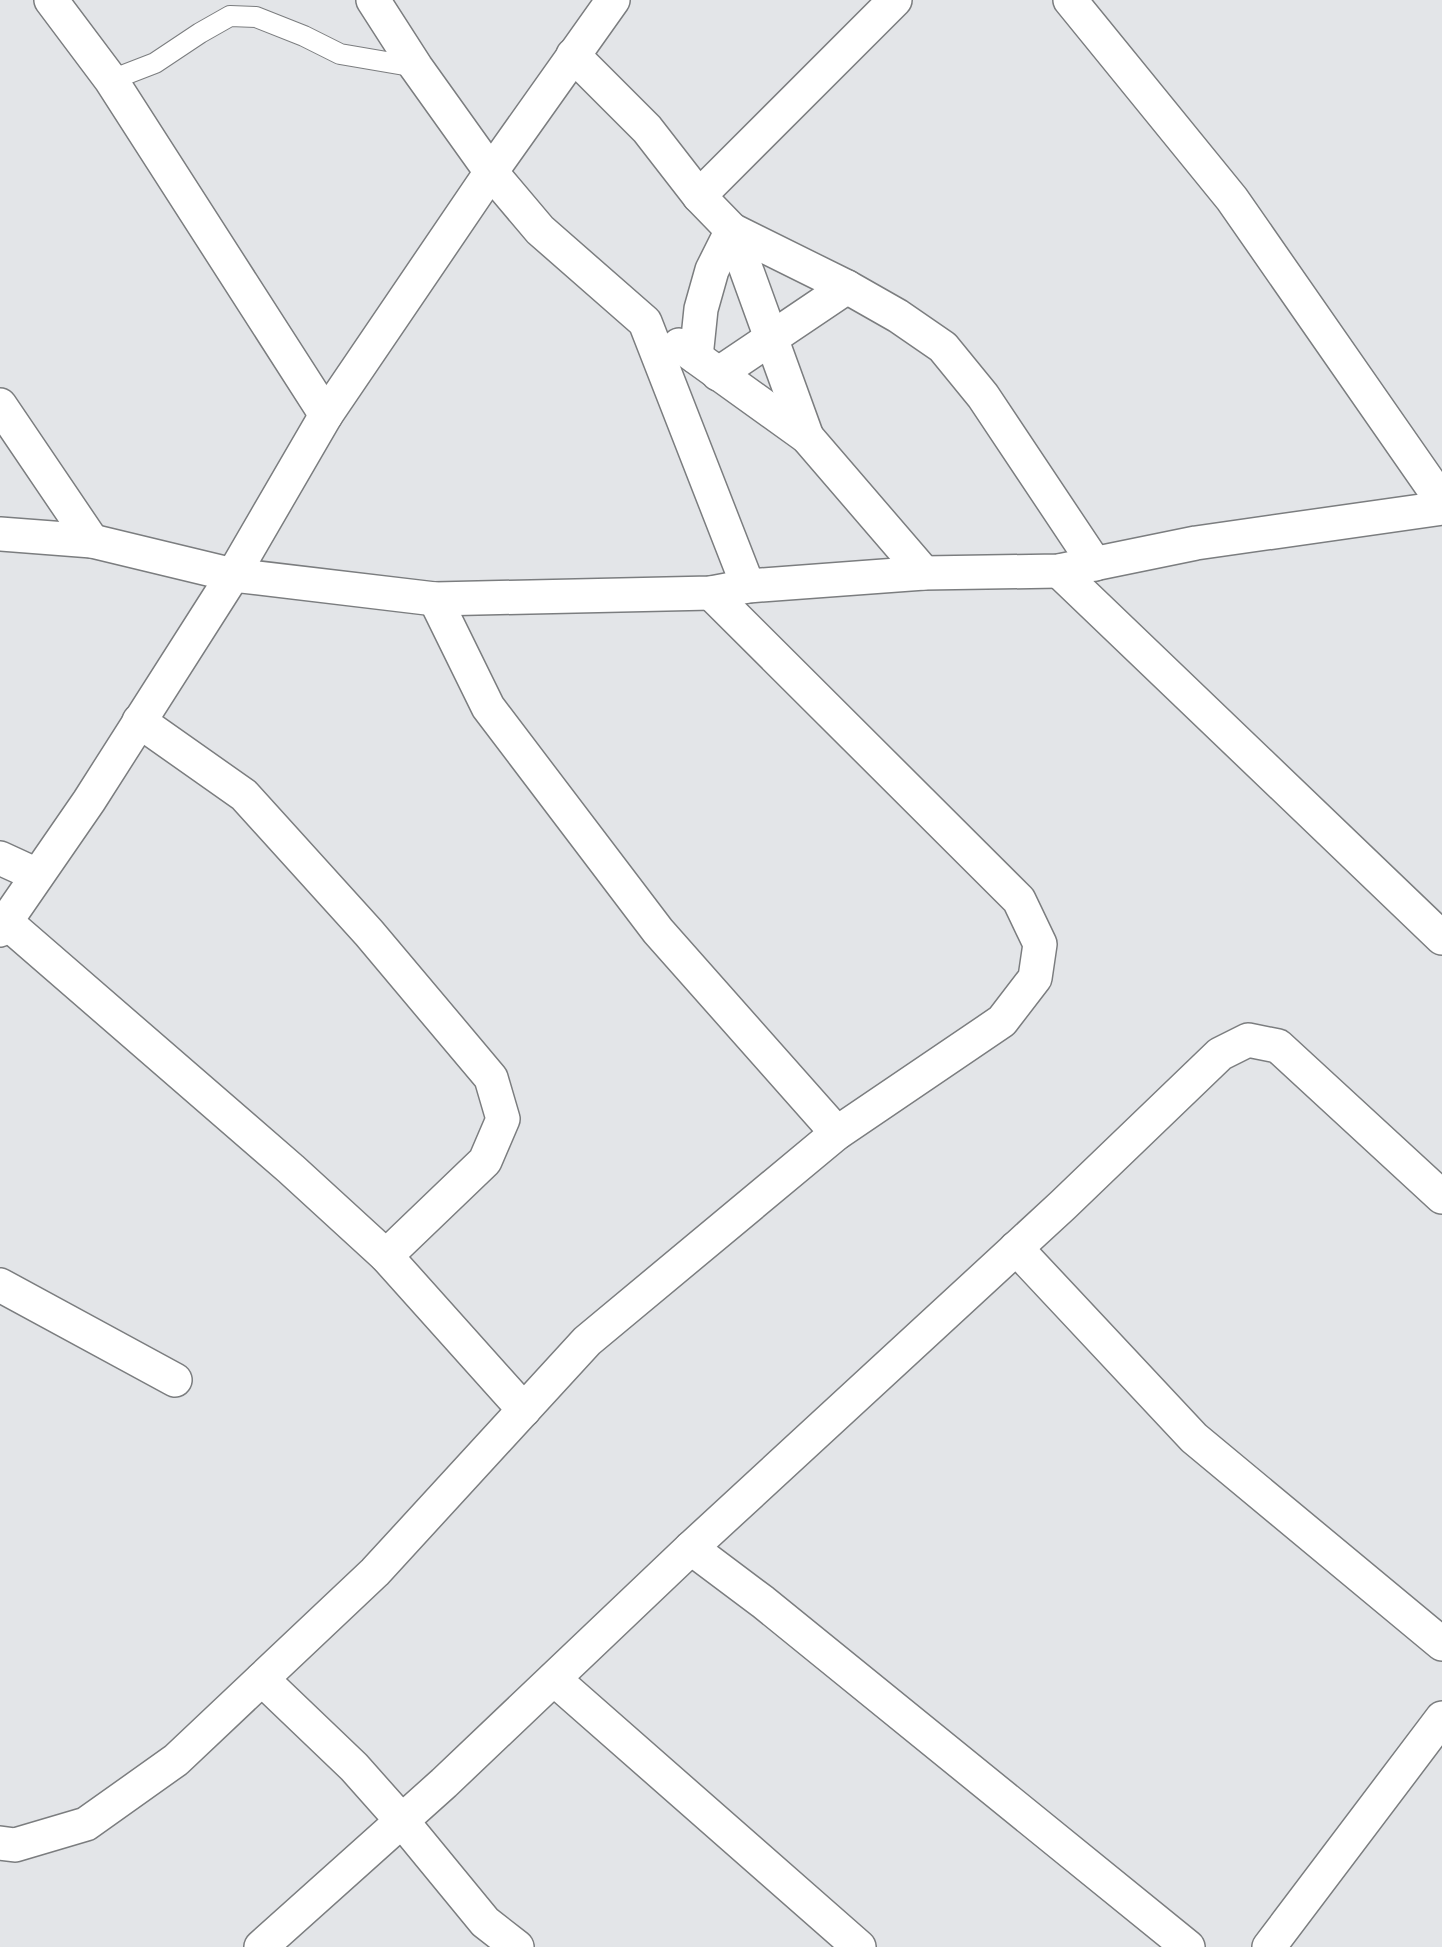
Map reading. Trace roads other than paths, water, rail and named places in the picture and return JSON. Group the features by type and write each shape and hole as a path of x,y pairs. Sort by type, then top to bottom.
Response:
{"street":[{"path":"51,0 111,80 326,415"},
{"path":"373,0 416,67 491,172 540,230 645,322 807,437 924,573"},
{"path":"524,1410 386,1256 282,1161 3,925 89,801 233,575 326,415 491,172 613,0"},
{"path":"699,196 895,0"},
{"path":"1070,0 1232,199 1442,501"},
{"path":"573,55 647,129 699,196 732,230 847,287 898,316 943,347 984,396 1095,564"},
{"path":"732,230 807,437"},
{"path":"707,366 701,309 712,270 732,230"},
{"path":"707,366 770,339 847,287"},
{"path":"645,322 748,586"},
{"path":"0,405 92,541"},
{"path":"0,534 92,541 233,575 435,599 711,593 748,586 924,573 1059,571 1196,543 1442,508"},
{"path":"1059,571 1442,938"},
{"path":"0,1844 15,1845 86,1824 176,1760 375,1572 586,1341 837,1133 1002,1021 1035,978 1040,944 1019,900 711,593"},
{"path":"435,599 495,717 658,931 837,1133"},
{"path":"139,721 244,795 369,933 491,1078 503,1119 485,1161 386,1256"},
{"path":"0,858 37,875"},
{"path":"261,1947 402,1821 691,1548 1016,1248 1220,1054 1248,1040 1278,1046 1442,1197"},
{"path":"1016,1248 1194,1438 1442,1644"},
{"path":"0,1286 175,1380"},
{"path":"691,1548 764,1602 1188,1947"},
{"path":"262,1679 354,1767 402,1821 485,1922 517,1947"},
{"path":"554,1679 859,1947"},
{"path":"1269,1947 1442,1718"}],"lane":[{"path":"111,80 155,63 230,16 256,17 304,36 340,54 416,67"}]}
